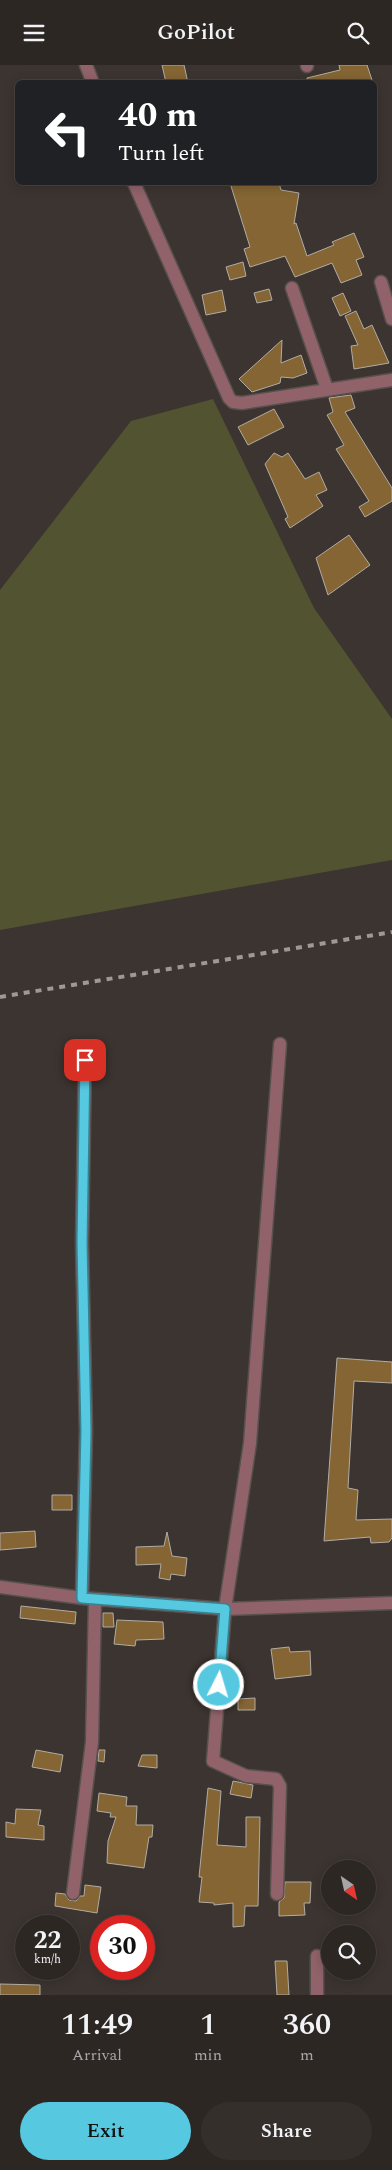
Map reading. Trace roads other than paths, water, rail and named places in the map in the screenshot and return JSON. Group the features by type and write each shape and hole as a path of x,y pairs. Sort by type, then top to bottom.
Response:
{"street":[{"path":"86,65 92,80"},
{"path":"135,185 229,398 233,402 242,403 392,380"},
{"path":"381,282 392,319"},
{"path":"292,288 327,389"},
{"path":"277,1894 280,1786 276,1779 246,1776 213,1761 225,1609 250,1443 280,1044"},
{"path":"82,1598 86,1431 82,1243 85,1060"},
{"path":"0,1587 82,1598 225,1609 392,1603"},
{"path":"73,1893 92,1742 95,1599"},
{"path":"317,1956 317,1995"}],"railway":[{"path":"0,997 392,932"}]}
